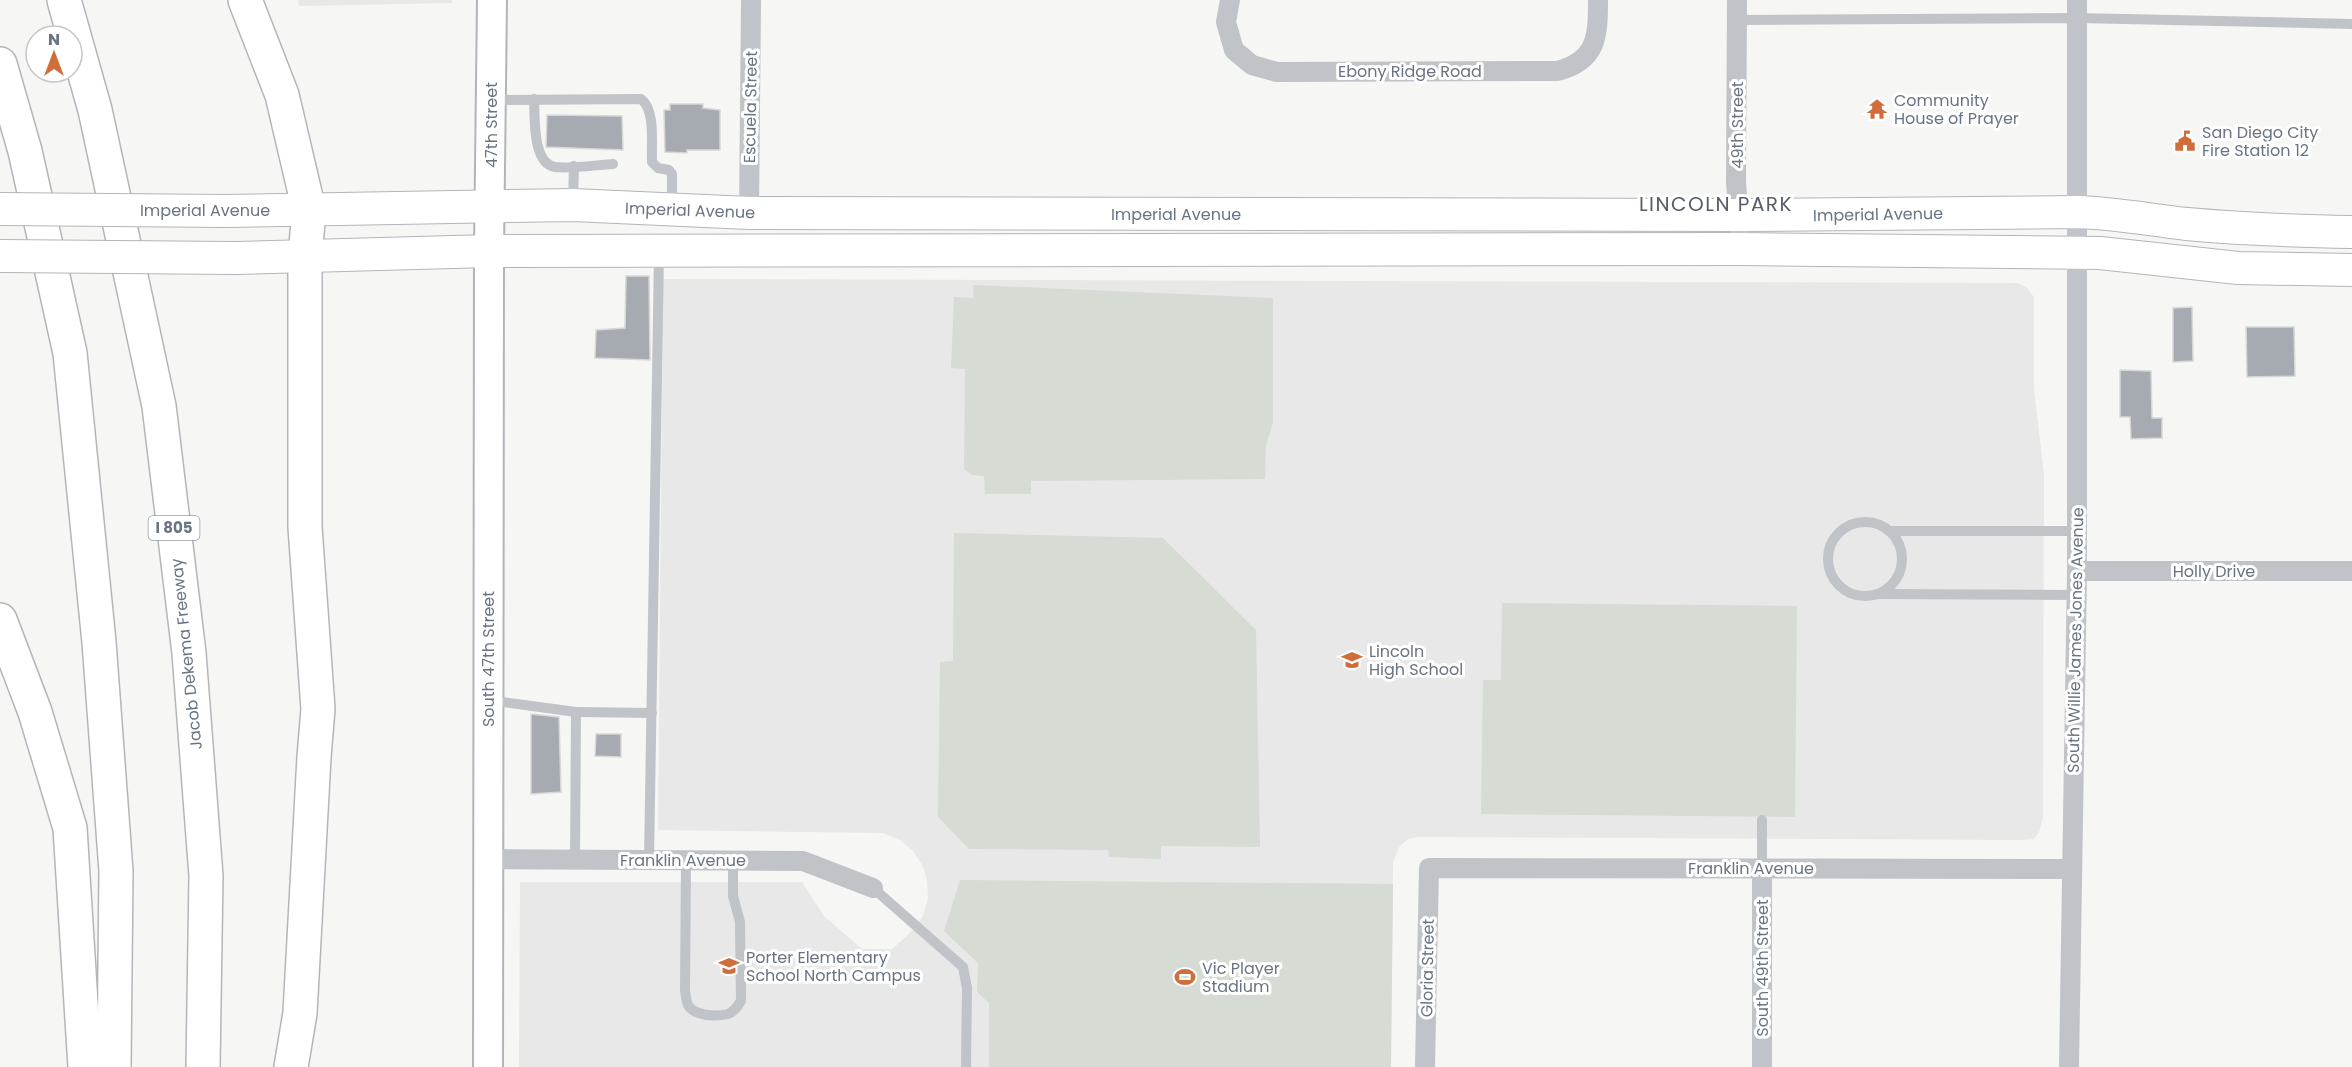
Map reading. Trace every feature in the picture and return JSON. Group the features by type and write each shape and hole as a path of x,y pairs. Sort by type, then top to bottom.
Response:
{"highway":[{"name":"Jacob Dekema Freeway","path":"64,0 95,110 159,406 189,653 206,876 203,1067"},
{"path":"245,0 282,95 309,210 305,257 305,527 318,709 300,1013 291,1067"},
{"path":"0,64 25,151 70,353 99,642 116,871 114,1067"},
{"path":"0,620 35,712 70,828 85,1067"}],"main road":[{"name":"47th Street","path":"489,251 492,0"},
{"name":"Imperial Avenue","path":"0,209 225,211 573,205 749,213 1738,215 2077,212 2242,229 2352,232"},
{"path":"0,256 235,258 489,251 1741,249 2100,253 2238,268 2352,270"},
{"name":"South 47th Street","path":"488,1067 489,251"}],"street":[{"name":"Escuela Street","path":"749,213 751,0"},
{"name":"Ebony Ridge Road","path":"1230,0 1226,22 1234,50 1252,65 1278,72 1557,70 1572,67 1587,55 1598,33 1598,0"},
{"name":"South Willie James Jones Avenue","path":"2069,1067 2077,571 2077,9"},
{"name":"49th Street","path":"1737,10 1736,182 1741,249"},
{"name":"Holly Drive","path":"2077,571 2352,571"},
{"name":"Franklin Avenue","path":"488,859 803,861 873,888"},
{"name":"Franklin Avenue","path":"1429,868 2072,869"},
{"name":"Gloria Street","path":"1425,1067 1429,868"},
{"name":"South 49th Street","path":"1762,868 1762,1067"}],"lane":[{"path":"1737,10 2077,9 2352,24"},
{"path":"534,99 539,154 554,167 613,164"},
{"path":"491,100 640,99 645,102 650,115 652,162 658,168 669,170 672,174 672,211"},
{"path":"573,205 574,166"},
{"path":"649,860 659,251"},
{"path":"1878,594 1897,578 1902,566 1902,553 1898,541 1890,531 1879,524 1856,523 1845,527 1831,545 1828,556 1829,568 1842,587 1853,593 1865,596 1878,594 2076,595"},
{"path":"1890,531 2077,531"},
{"path":"488,699 576,712 652,713"},
{"path":"575,860 576,712"},
{"path":"1762,820 1762,868"},
{"path":"686,860 685,991 688,1006 696,1012 707,1015 728,1014 735,1010 741,1001 740,922 733,896 733,860"},
{"path":"873,888 963,967 967,987 966,1067"}],"shaded area":[{"path":"298,0 452,0 452,3 299,6"},
{"name":"Lincoln High School","path":"663,279 2018,283 2027,288 2034,297 2034,390 2044,474 2043,818 2039,832 2034,839 2022,840 1419,837 1408,839 1399,847 1393,862 1391,1067 519,1067 520,882 802,882 824,916 862,949 892,949 907,936 923,916 928,898 923,866 913,851 900,840 883,833 658,830"},
{"path":"973,285 1273,298 1273,422 1266,445 1265,479 1031,481 1031,494 985,494 984,476 972,475 964,469 965,369 951,368 954,297 974,298"},
{"path":"954,533 1163,538 1256,630 1260,847 1161,846 1161,859 1109,857 1108,850 969,849 938,817 940,662 953,661"},
{"path":"1502,603 1797,606 1795,817 1481,814 1483,680 1501,680"},
{"name":"Vic Player Stadium","path":"960,880 1393,884 1391,1067 989,1067 989,1003 977,992 978,963 944,931"}],"building":[{"path":"670,104 703,104 703,108 720,110 720,150 665,152 664,110 670,110"},
{"path":"547,115 622,116 623,150 546,147"},
{"path":"626,276 649,276 650,360 595,358 596,330 625,328"},
{"path":"2192,307 2193,361 2173,362 2173,308"},
{"path":"2246,327 2294,327 2295,376 2247,377"},
{"path":"2120,370 2151,371 2152,418 2162,418 2162,438 2131,439 2130,417 2120,417"},
{"path":"531,714 559,717 561,792 531,794"},
{"path":"596,734 621,734 621,757 595,756"}],"place":[{"name":"Community House of Prayer","path":"1877,109"},
{"name":"San Diego City Fire Station 12","path":"2185,141"},
{"name":"Lincoln High School","path":"1352,660"},
{"name":"Porter Elementary School North Campus","path":"729,966"},
{"name":"Vic Player Stadium","path":"1185,977"}],"district":[{"name":"LINCOLN PARK","path":"1716,204"}]}
